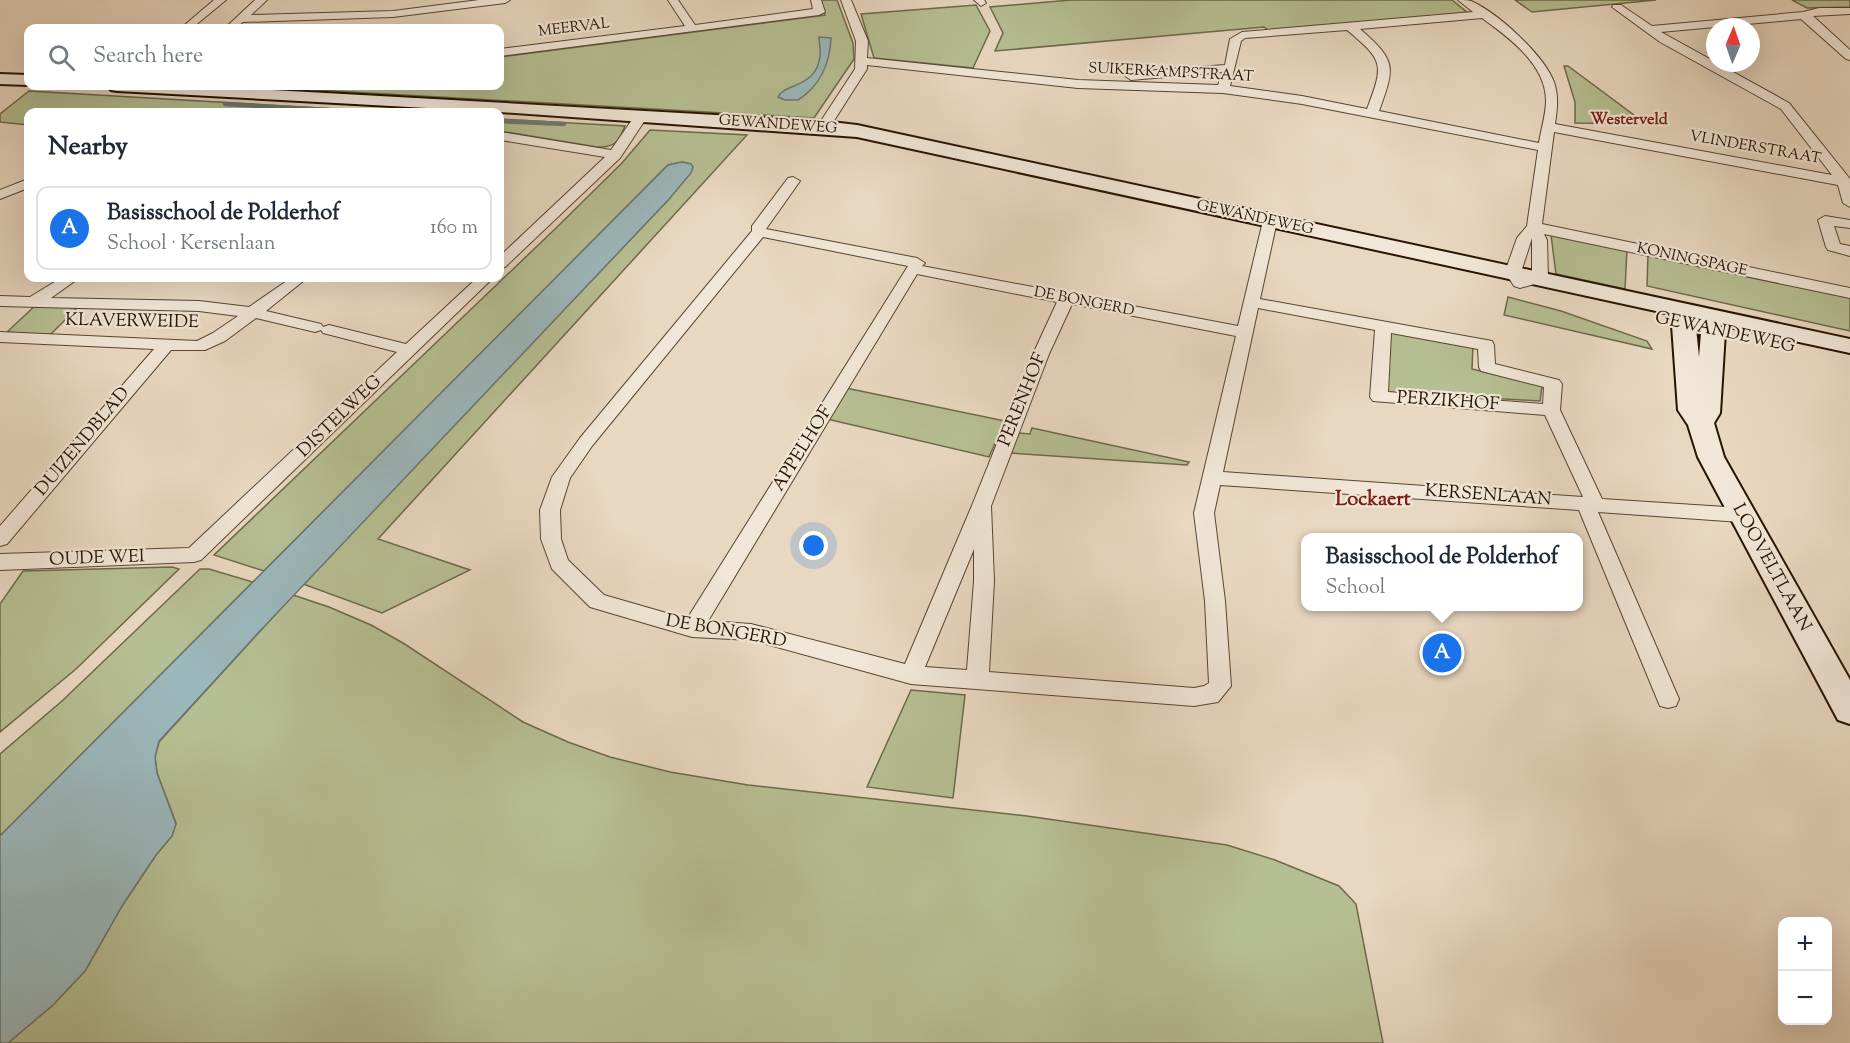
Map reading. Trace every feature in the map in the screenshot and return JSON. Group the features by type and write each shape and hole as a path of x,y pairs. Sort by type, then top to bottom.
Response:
{"street":[{"path":"191,24 221,0"},
{"path":"234,24 262,0"},
{"path":"424,10 458,0"},
{"path":"240,19 363,16 505,0"},
{"path":"674,0 692,28"},
{"name":"MEERVAL","path":"504,52 819,12 816,0"},
{"path":"823,127 861,69 862,41 846,0"},
{"path":"1463,0 1535,56 1551,85 1549,127 1534,227 1540,240 1524,277"},
{"path":"1617,7 1649,30 1785,106 1847,182 1850,203"},
{"path":"1649,30 1803,15 1819,11 1850,11"},
{"path":"1223,89 1236,39 1242,35 1483,15"},
{"path":"1803,15 1812,20 1850,56"},
{"path":"1351,27 1384,58 1386,73 1372,114"},
{"name":"SUIKERKAMPSTRAAT","path":"862,61 1078,84 1223,89 1302,100 1546,148"},
{"path":"1078,84 1100,79 1212,68 1230,69"},
{"path":"0,79 24,80"},
{"name":"GEWANDEWEG","path":"221,90 500,108"},
{"name":"GEWANDEWEG","path":"504,108 823,127 898,139 1427,256 1445,264 1524,277 1689,319 1850,346"},
{"path":"504,260 615,155 640,117"},
{"name":"VLINDERSTRAAT","path":"1549,127 1847,182"},
{"path":"504,137 615,155"},
{"name":"DE BONGERD","path":"793,181 759,226 759,232 586,442 561,477 550,510 551,539 560,564 597,600 692,629 751,632 911,675 1194,697 1210,695 1220,686 1215,601 1204,513 1211,478"},
{"path":"0,195 24,185"},
{"path":"1850,224 1825,220 1833,247 1850,251"},
{"path":"1211,478 1270,221"},
{"path":"1524,277 1524,238 1534,227"},
{"name":"KONINGSPAGE","path":"1534,227 1850,293"},
{"name":"DE BONGERD","path":"759,232 916,263 913,269 1243,332"},
{"name":"APPELHOF","path":"692,629 913,269"},
{"path":"36,300 65,282"},
{"path":"255,313 295,282"},
{"name":"DISTELWEG","path":"194,555 481,282"},
{"name":"PERENHOF","path":"911,675 1041,354 1066,299"},
{"name":"KLAVERWEIDE","path":"0,301 36,300 199,306 255,313 410,350"},
{"name":"PERZIKHOF","path":"1251,303 1486,345 1486,367 1554,384 1551,410 1590,503"},
{"name":"KLAVERWEIDE","path":"0,337 199,346 219,337 255,313"},
{"path":"1689,319 1713,332 1707,413 1701,423"},
{"name":"LOOVELTLAAN","path":"1689,319 1691,410 1701,423 1711,457 1741,515 1850,710"},
{"name":"PERZIKHOF","path":"1383,327 1379,397 1551,410"},
{"name":"GEWANDEWEG","path":"1713,332 1850,359"},
{"name":"DUIZENDBLAD","path":"0,539 166,345"},
{"name":"KERSENLAAN","path":"1211,478 1741,515"},
{"name":"PERENHOF","path":"977,680 984,581 983,502"},
{"path":"1590,503 1668,699"},
{"name":"OUDE WEI","path":"0,562 194,555"}],"green space":[{"path":"821,0 837,0 853,43 854,59 814,118 316,90 504,90 504,56 825,15"},
{"path":"1071,0 1452,0 1468,13 1268,30 1264,27 995,51 1003,33 990,7"},
{"path":"1515,0 1656,0 1532,12"},
{"path":"1792,0 1850,0 1850,7 1807,8"},
{"path":"976,5 990,31 973,68 874,58 861,14"},
{"path":"1564,66 1568,66 1646,124 1575,123 1575,102"},
{"path":"29,91 319,108 24,108 24,125 0,122 0,114"},
{"path":"504,119 625,126 621,136 612,145 597,147 504,132"},
{"path":"650,130 747,135 378,539 470,570 382,613 303,584 670,198 690,164 682,162 668,165 264,571 214,555 500,282 504,282 504,278 622,163"},
{"path":"1551,235 1627,249 1625,289 1556,274"},
{"path":"1648,254 1850,296 1850,331 1647,286"},
{"path":"1508,297 1561,311 1647,341 1652,349 1504,315"},
{"path":"38,303 80,305 50,335 7,332"},
{"path":"1387,330 1473,345 1472,369 1542,386 1540,401 1382,392"},
{"path":"846,388 1005,421 989,457 827,419"},
{"path":"1032,428 1189,462 1187,465 1010,453 1019,433 1030,434"},
{"path":"172,567 179,569 76,669 0,732 0,604 23,571"},
{"path":"200,569 209,569 253,582 0,836 0,754 62,701"},
{"path":"293,595 371,625 403,643 523,722 610,757 670,772 748,785 1027,816 1227,845 1275,860 1339,886 1356,904 1383,1043 8,1043 53,1005 85,971 122,906 156,855 172,836 176,823 157,773 155,757 159,742"},
{"path":"911,690 965,695 953,798 867,787"}],"water":[{"path":"819,37 831,38 829,56 818,81 798,100 785,100 778,97 813,74 820,56"},
{"path":"682,162 691,164 693,167 691,173 670,198 259,632 159,741 155,757 157,773 176,824 172,836 156,855 122,906 85,971 53,1005 8,1043 0,1043 0,836 668,165"}],"waterway":[{"path":"225,104 294,108"},
{"path":"504,121 564,124"}],"place":[{"name":"Basisschool de Polderhof","path":"1442,653"}],"district":[{"name":"Westerveld","path":"1629,120"},
{"name":"Lockaert","path":"1373,500"}]}
